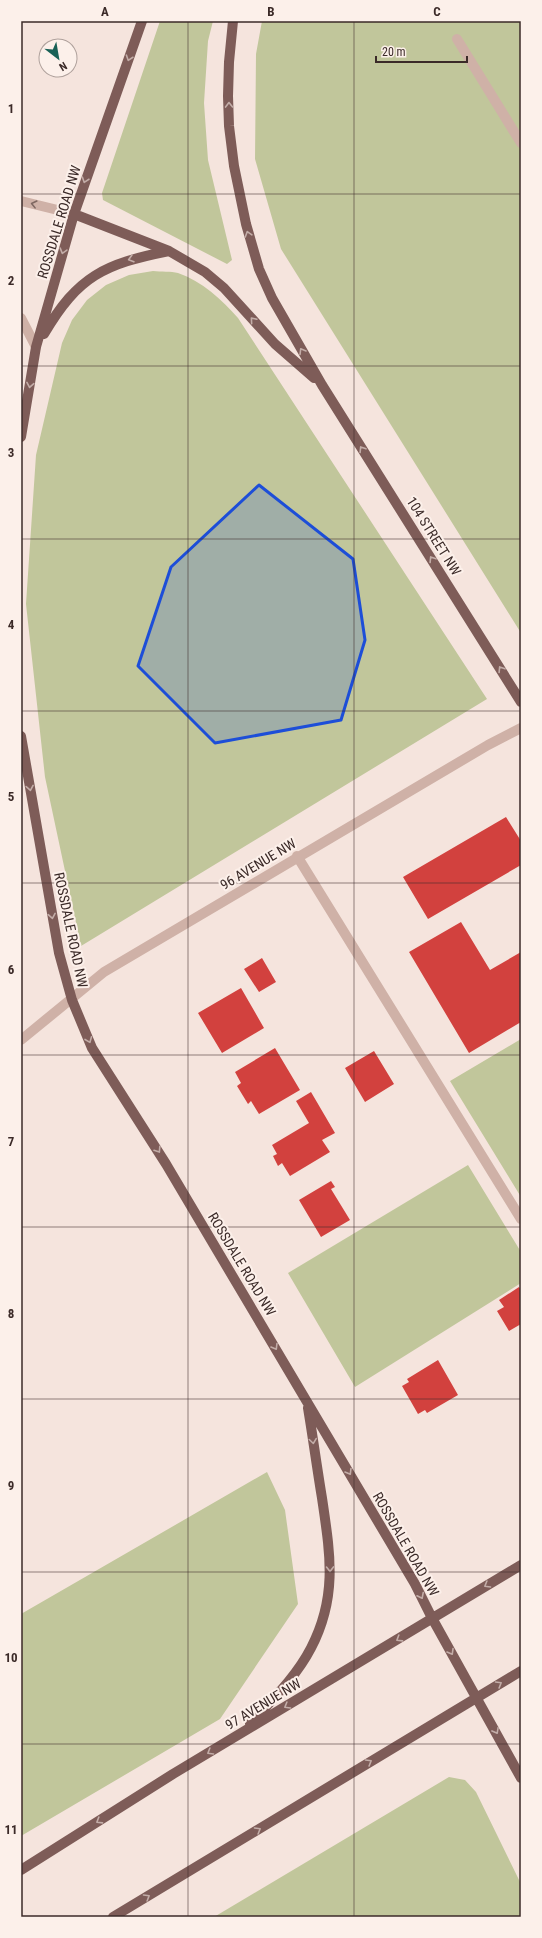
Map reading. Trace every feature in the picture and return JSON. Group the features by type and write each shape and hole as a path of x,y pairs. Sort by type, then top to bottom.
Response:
{"main road":[{"name":"ROSSDALE ROAD NW","path":"21,437 36,347 74,214 142,21"},
{"path":"233,21 229,62 229,126 239,195 246,224 260,269 272,298 322,385"},
{"path":"74,214 169,251 190,261 224,288 275,344 322,385"},
{"path":"36,347 57,311 75,291 91,277 131,259 169,251"},
{"name":"104 STREET NW","path":"322,385 521,702"},
{"name":"ROSSDALE ROAD NW","path":"21,736 59,953 72,1000 92,1048 166,1164 415,1584 432,1618 521,1778"},
{"path":"243,1732 298,1670 311,1648 328,1600 331,1576 330,1551 308,1402"},
{"name":"97 AVENUE NW","path":"21,1870 243,1732 521,1565"},
{"path":"113,1917 521,1671"}],"street":[{"path":"457,39 521,143"},
{"path":"21,201 74,214"},
{"path":"21,318 36,347"},
{"name":"96 AVENUE NW","path":"21,1040 72,1000 104,972 298,856 488,745 521,728"},
{"path":"298,856 521,1219"}],"highlighted area":[{"path":"259,485 353,559 365,640 341,720 215,743 138,666 171,567"}],"green space":[{"path":"160,21 213,21 208,41 204,103 208,160 232,260 227,264 103,200 102,193"},
{"path":"262,21 521,21 521,633 281,249 255,159 256,54"},
{"path":"153,271 172,272 187,276 211,292 238,318 487,699 81,946 45,777 26,604 36,455 62,343 72,320 87,300 106,285 129,275"},
{"path":"521,1039 521,1197 450,1081"},
{"path":"468,1165 521,1252 521,1283 355,1387 288,1273"},
{"path":"267,1472 285,1510 298,1604 220,1719 21,1836 21,1614"},
{"path":"449,1777 465,1780 476,1792 521,1884 521,1917 214,1917"}],"building":[{"path":"506,817 521,841 521,865 428,919 403,877"},
{"path":"461,922 490,970 521,952 521,1022 469,1053 409,952"},
{"path":"262,958 276,982 259,992 244,969"},
{"path":"241,988 264,1028 222,1053 198,1013"},
{"path":"275,1048 300,1090 259,1114 251,1101 248,1104 237,1086 241,1083 235,1072"},
{"path":"374,1051 394,1084 365,1102 345,1068"},
{"path":"311,1092 335,1133 322,1140 330,1152 290,1176 282,1163 278,1166 273,1156 277,1154 272,1145 309,1123 296,1101"},
{"path":"331,1181 335,1187 331,1189 350,1220 321,1237 299,1200"},
{"path":"519,1287 521,1290 521,1324 509,1331 497,1311 504,1307 499,1300"},
{"path":"438,1360 458,1395 427,1413 425,1410 418,1414 402,1386 409,1382 407,1379"}]}
